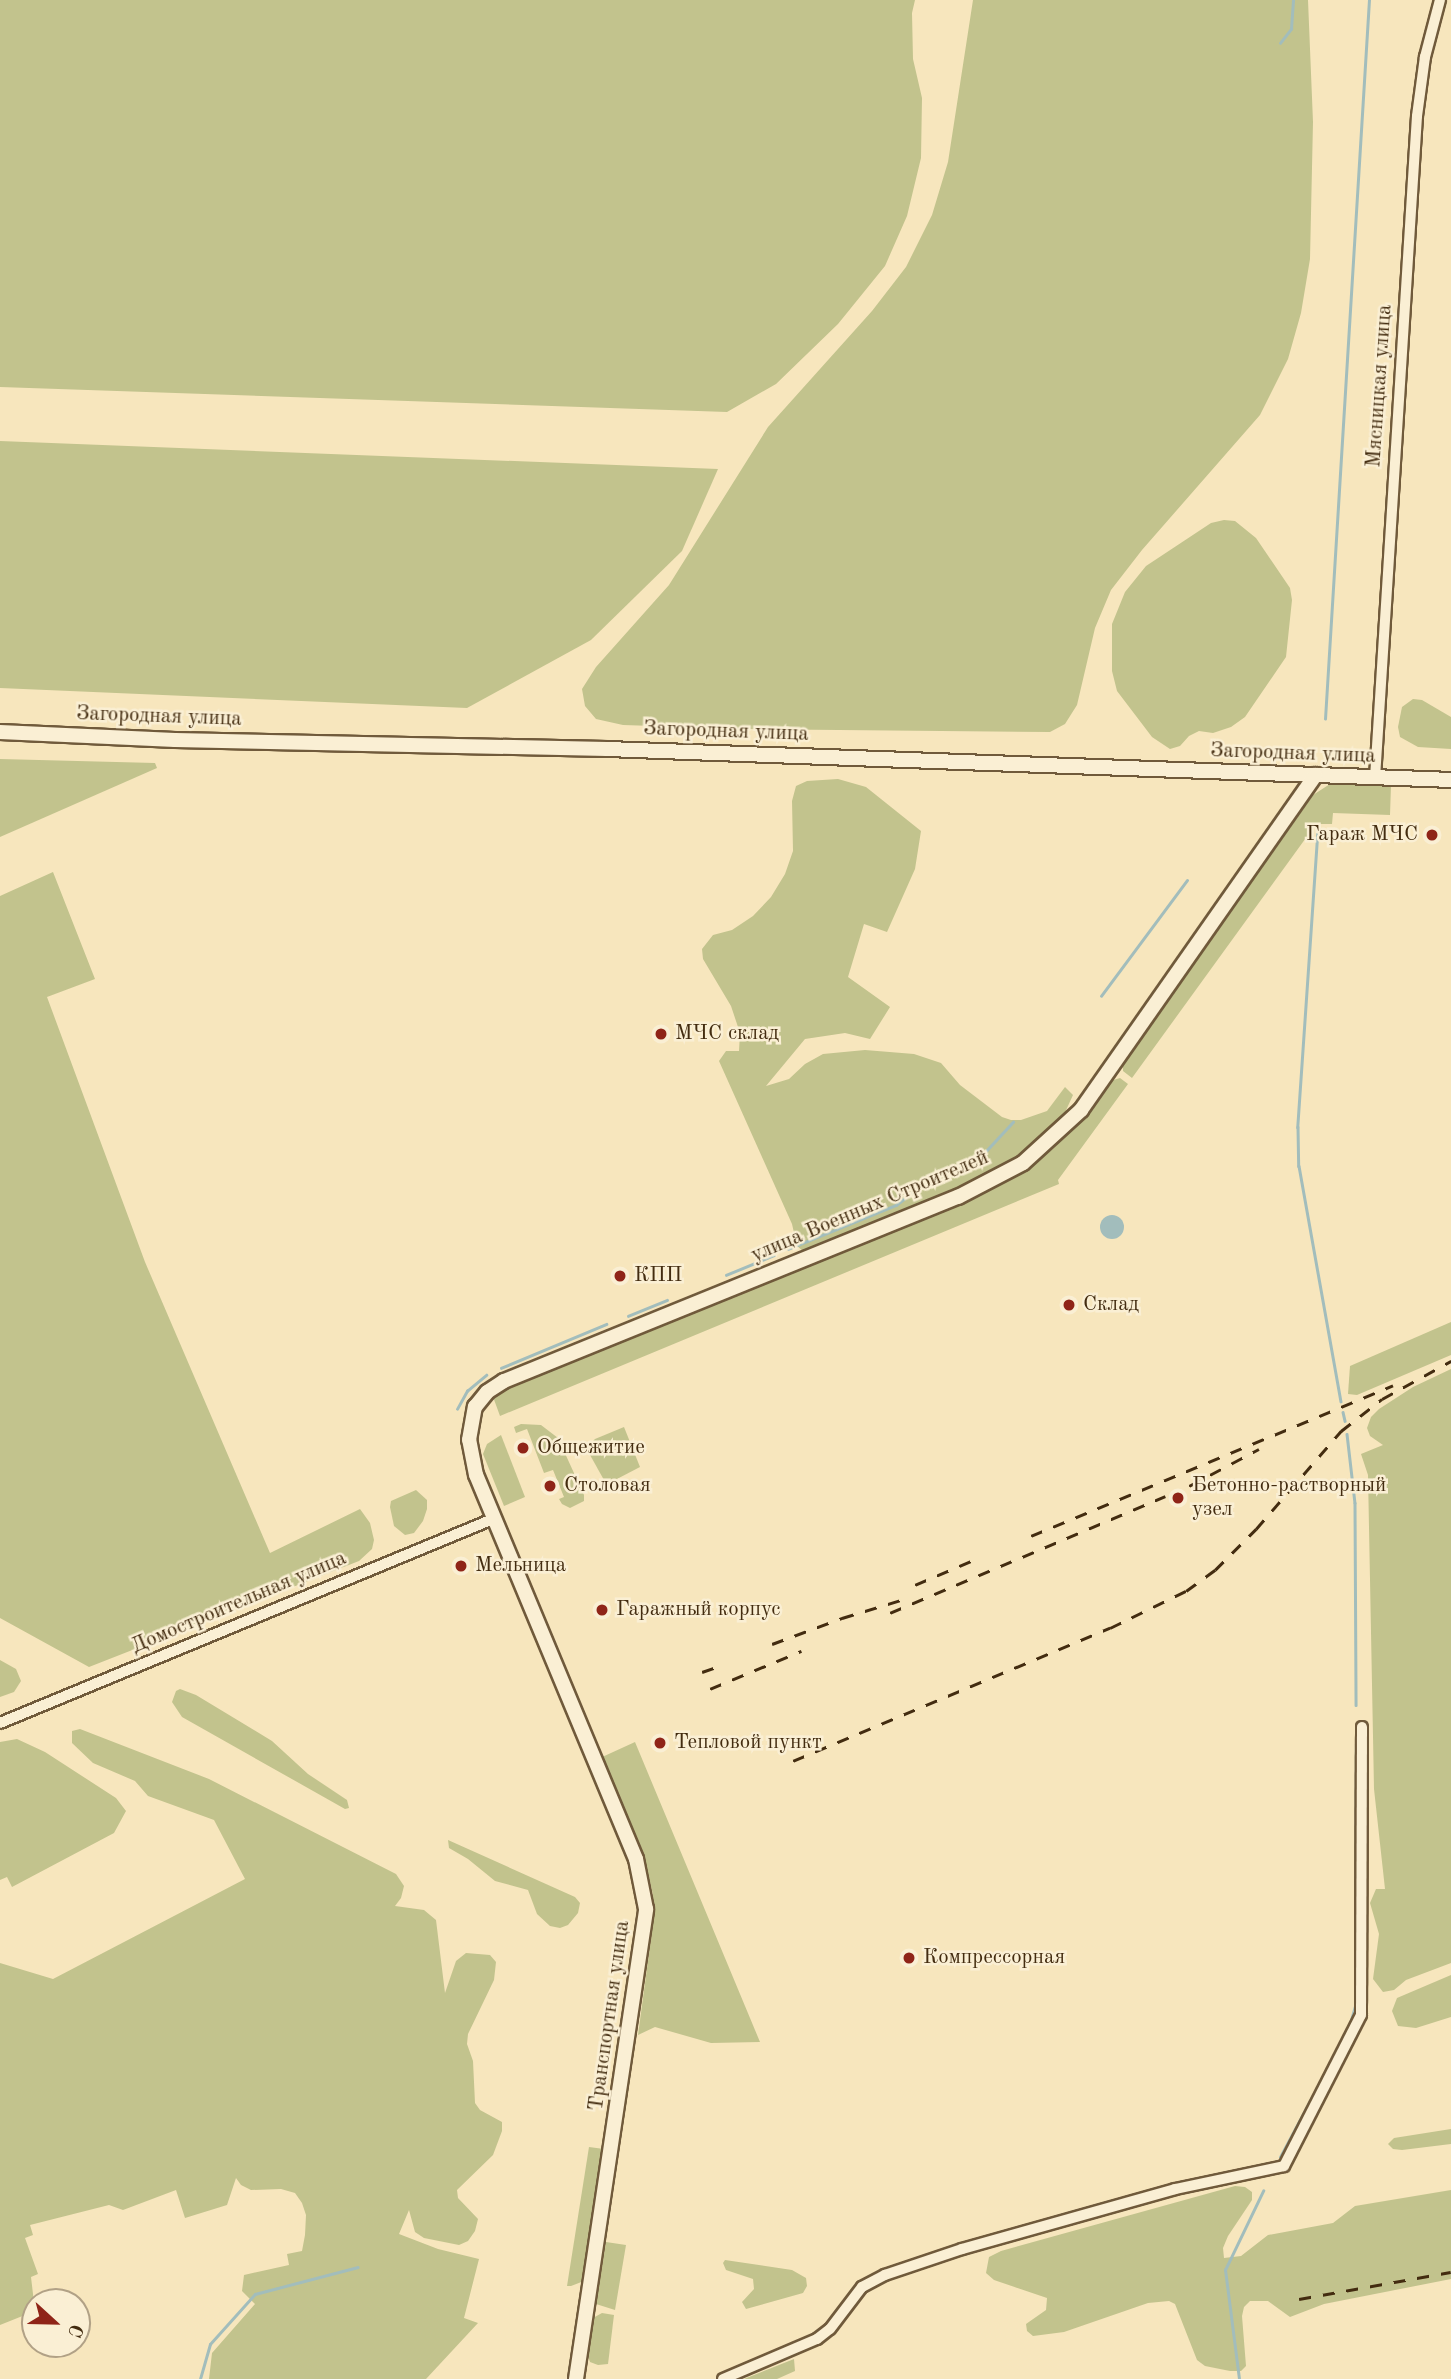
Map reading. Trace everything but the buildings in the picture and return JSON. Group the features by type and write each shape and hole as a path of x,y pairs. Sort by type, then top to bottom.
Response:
{"street":[{"name":"Мясницкая улица","path":"1375,778 1417,116 1425,57 1440,0"},
{"name":"Загородная улица","path":"0,732 175,740 575,748 1451,780"},
{"name":"улица Военных Строителей","path":"493,1519 476,1475 469,1447 472,1416 487,1392 515,1376 958,1197 1023,1163 1081,1110 1316,775"},
{"name":"Домостроительная улица","path":"0,1723 493,1519"},
{"name":"Транспортная улица","path":"493,1519 636,1859 646,1909 576,2379"},
{"path":"723,2379 817,2339 830,2329 862,2287 885,2275 962,2249 1175,2189 1284,2166 1361,2015 1362,1727"}],"green space":[{"path":"0,0 915,0 912,13 913,59 922,98 921,158 907,216 885,266 838,324 776,384 727,412 0,387"},
{"path":"973,0 1308,0 1313,122 1310,259 1301,313 1288,359 1260,415 1142,550 1111,590 1095,628 1077,705 1065,724 1050,732 746,729 623,725 596,719 585,706 582,689 596,667 669,585 768,427 872,311 906,267 932,215 948,162"},
{"path":"0,441 718,469 682,551 591,640 467,708 0,688"},
{"path":"1235,521 1256,538 1290,588 1292,600 1286,657 1245,717 1231,727 1213,733 1199,731 1189,736 1180,746 1170,749 1152,737 1117,691 1112,671 1112,624 1125,592 1146,566 1211,523"},
{"path":"1413,699 1422,700 1451,717 1451,749 1418,747 1400,737 1398,727 1402,707"},
{"path":"0,759 155,763 157,768 0,837"},
{"path":"838,779 866,787 921,831 915,869 887,932 864,924 848,977 890,1007 870,1039 845,1033 805,1039 766,1086 789,1079 805,1064 823,1054 865,1050 914,1054 941,1063 960,1085 1002,1117 1011,1120 1021,1120 1047,1111 1065,1087 1073,1095 1062,1119 1016,1157 945,1194 803,1251 797,1246 792,1224 719,1061 726,1051 739,1051 740,1033 731,1006 703,959 702,949 713,935 732,930 753,916 771,897 785,874 793,851 792,801 796,786 807,781"},
{"path":"1330,784 1391,785 1390,815 1333,813 1332,824 1316,824 1132,1078 1123,1071 1123,1063 1313,795"},
{"path":"53,872 95,979 47,997 145,1262 270,1553 360,1509 370,1523 374,1540 372,1549 359,1561 89,1667 0,1618 0,896"},
{"path":"1120,1078 1128,1084 1058,1180 1059,1184 500,1416 492,1394 504,1386 998,1185 1028,1168 1054,1148 1110,1081"},
{"path":"1451,1322 1451,1355 1357,1395 1348,1394 1350,1366"},
{"path":"1451,1369 1451,1963 1406,1980 1394,1990 1383,1992 1373,1979 1379,1934 1370,1903 1376,1889 1385,1889 1374,1789 1368,1475 1361,1454 1383,1445 1370,1436 1367,1428 1371,1417 1379,1409 1413,1387"},
{"path":"521,1424 541,1425 558,1438 584,1495 584,1501 570,1508 562,1504 559,1499 564,1497 553,1470 544,1473 527,1429 516,1433 514,1427"},
{"path":"624,1427 640,1467 615,1480 604,1480 590,1455 590,1444 595,1439"},
{"path":"501,1435 525,1497 504,1506 483,1454 487,1444"},
{"path":"416,1490 427,1500 427,1509 423,1521 414,1533 405,1535 394,1526 391,1501"},
{"path":"0,1660 16,1669 21,1681 14,1692 0,1697"},
{"path":"180,1689 196,1695 272,1741 308,1774 347,1800 349,1808 345,1809 182,1717 172,1702 176,1691"},
{"path":"80,1729 209,1779 396,1874 404,1886 401,1898 395,1906 424,1910 436,1920 445,1993 456,1961 466,1953 490,1955 496,1962 494,1980 468,2034 467,2044 473,2061 475,2103 480,2110 502,2122 502,2131 493,2155 457,2190 458,2198 478,2219 475,2231 468,2241 459,2245 424,2238 415,2232 409,2210 399,2234 438,2249 479,2259 464,2318 478,2323 426,2379 209,2379 212,2353 255,2304 242,2291 244,2275 289,2265 287,2254 302,2251 305,2235 306,2215 295,2193 281,2189 251,2190 241,2185 236,2178 227,2205 185,2218 176,2190 123,2210 109,2205 30,2225 33,2235 25,2238 38,2274 31,2277 32,2288 21,2288 21,2317 0,2325 0,1963 53,1979 245,1879 214,1820 148,1796 135,1781 93,1763 72,1743 72,1731"},
{"path":"17,1739 45,1752 116,1798 126,1811 114,1833 12,1887 7,1877 0,1880 0,1742"},
{"path":"635,1742 760,2042 711,2043 655,2027 638,2035 653,1924 653,1895 647,1869 600,1758"},
{"path":"448,1840 575,1897 580,1903 578,1913 568,1925 560,1928 550,1926 537,1914 528,1890 495,1881 468,1859 449,1848"},
{"path":"1451,1975 1451,2017 1416,2028 1398,2026 1392,2011 1397,1998"},
{"path":"1451,2129 1451,2144 1402,2150 1393,2149 1388,2144 1394,2138"},
{"path":"589,2147 604,2149 584,2281 567,2286"},
{"path":"1235,2186 1245,2187 1252,2192 1252,2200 1228,2236 1223,2248 1224,2258 1241,2256 1268,2235 1333,2223 1355,2206 1451,2190 1451,2279 1324,2304 1290,2317 1268,2301 1250,2301 1244,2307 1242,2316 1246,2366 1241,2371 1230,2371 1205,2366 1197,2360 1175,2304 1169,2301 1148,2303 1064,2332 1033,2336 1027,2331 1026,2324 1046,2310 1047,2298 994,2280 986,2273 989,2257 1001,2251"},
{"path":"606,2242 626,2245 615,2310 596,2304"},
{"path":"725,2260 792,2270 806,2278 807,2286 803,2293 746,2309 742,2302 754,2289 753,2279 726,2270 723,2263"},
{"path":"602,2313 614,2315 608,2364 598,2365 590,2362 588,2356 593,2318"},
{"path":"794,2359 795,2371 777,2379 744,2379"}],"water":[{"path":"1112,1215 1121,1218 1124,1227 1121,1236 1112,1239 1103,1236 1100,1227 1103,1218"}],"waterway":[{"path":"1280,43 1291,29 1293,0"},
{"path":"1325,719 1369,0"},
{"path":"1318,830 1298,1127 1299,1166 1341,1401"},
{"path":"1101,996 1187,880"},
{"path":"788,1249 896,1205 920,1186 985,1152 1013,1122"},
{"path":"726,1275 774,1255"},
{"path":"628,1316 667,1300"},
{"path":"501,1368 606,1324"},
{"path":"457,1409 467,1391 486,1375"},
{"path":"1343,1412 1345,1421"},
{"path":"1347,1434 1355,1503 1356,1705"},
{"path":"1349,2027 1355,2006 1356,1744"},
{"path":"1280,2157 1343,2039"},
{"path":"1239,2379 1225,2270 1263,2191"},
{"path":"200,2379 210,2344 255,2294 358,2267"}],"railway":[{"path":"793,1761 1110,1628 1186,1591 1215,1570 1256,1529 1341,1431 1382,1399 1451,1361"},
{"path":"1031,1536 1393,1385"},
{"path":"1189,1486 1259,1449"},
{"path":"890,1613 1165,1496"},
{"path":"915,1585 978,1558"},
{"path":"772,1644 901,1600"},
{"path":"710,1689 801,1651"},
{"path":"702,1672 722,1665"},
{"path":"1299,2299 1451,2272"}],"place":[{"name":"Гараж МЧС","path":"1432,835"},
{"name":"МЧС склад","path":"661,1034"},
{"name":"КПП","path":"620,1276"},
{"name":"Склад","path":"1069,1305"},
{"name":"Общежитие","path":"523,1448"},
{"name":"Столовая","path":"550,1486"},
{"name":"Бетонно-растворный узел","path":"1178,1498"},
{"name":"Мельница","path":"461,1566"},
{"name":"Гаражный корпус","path":"602,1610"},
{"name":"Тепловой пункт","path":"660,1743"},
{"name":"Компрессорная","path":"909,1958"}]}
